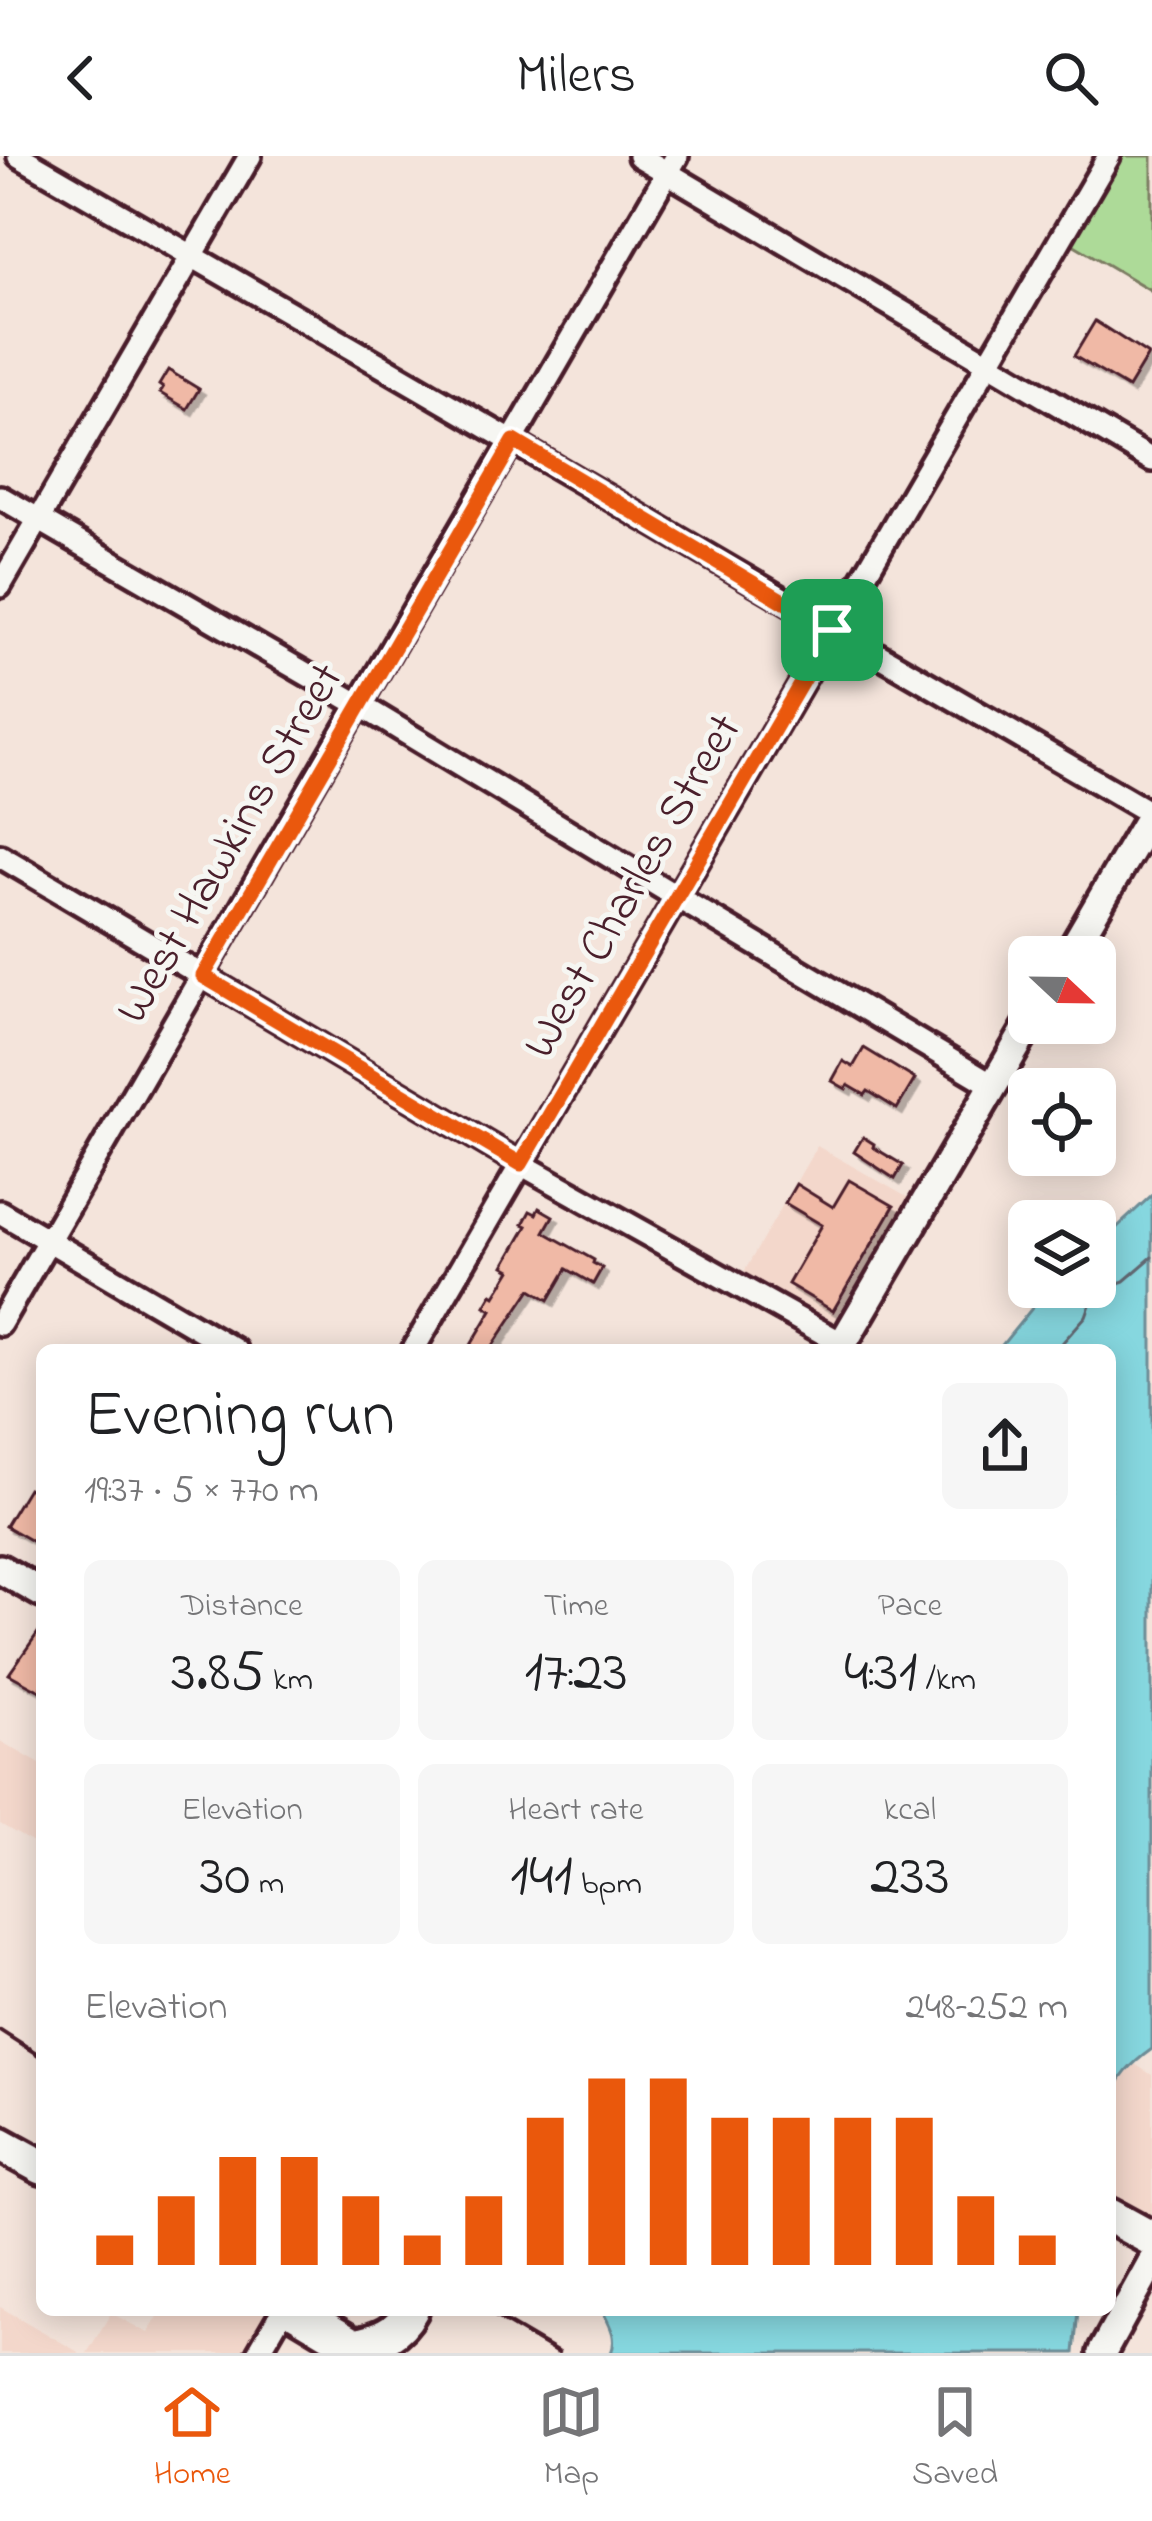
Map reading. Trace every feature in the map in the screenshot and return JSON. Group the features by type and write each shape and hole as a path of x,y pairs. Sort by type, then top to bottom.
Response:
{"main road":[{"path":"1081,936 1152,813"},
{"path":"843,1344 1018,1044"},
{"path":"0,1569 36,1590"},
{"path":"0,2144 36,2165"},
{"path":"1116,2219 1152,2239"},
{"path":"1102,2353 1152,2262"},
{"path":"304,2316 354,2346 391,2347 408,2316"}],"street":[{"path":"19,156 1152,813"},
{"path":"0,586 250,156"},
{"path":"638,156 672,164 1152,460"},
{"name":"West Charles Street","path":"416,1344 1109,156"},
{"name":"West Hawkins Street","path":"0,1324 672,164"},
{"path":"0,497 360,705 994,1085"},
{"path":"0,856 836,1344"},
{"path":"0,1212 225,1344"},
{"path":"258,2353 280,2316"}],"shaded area":[{"path":"817,1146 914,1201 838,1328 741,1277"},
{"path":"0,1741 36,1762 36,1845 0,1824"},
{"path":"1133,2063 1152,2075 1152,2215 1116,2197 1116,2083"},
{"path":"0,2307 80,2353 0,2353"},
{"path":"109,2316 148,2333 158,2316 265,2319 246,2353 87,2353"}],"green space":[{"path":"1122,156 1152,156 1152,291 1071,243"}],"water":[{"path":"1152,1195 1152,2049 1116,2087 1116,1344 1003,1344 1032,1308 1116,1308 1116,1228"},
{"path":"605,2316 1077,2316 1074,2353 611,2353"}],"building":[{"path":"1095,321 1148,355 1128,388 1074,356"},
{"path":"168,370 199,389 187,409 160,393"},
{"path":"864,1048 915,1079 897,1109 868,1091 865,1095 832,1081 843,1061 853,1067"},
{"path":"863,1137 903,1165 895,1179 854,1152"},
{"path":"849,1180 894,1206 833,1311 788,1284 822,1225 785,1203 796,1184 833,1207"},
{"path":"539,1208 553,1216 544,1232 602,1268 593,1284 567,1269 549,1300 531,1289 494,1344 472,1344 492,1310 485,1306 511,1270 504,1266 527,1226 523,1224 530,1211 536,1214"},
{"path":"28,1488 36,1493 36,1544 5,1526"},
{"path":"36,1636 36,1689 9,1674"}],"railway":[{"path":"0,2030 36,2053"},
{"path":"495,2316 558,2353"}],"route":[{"path":"514,441 832,630 521,1164 203,976 514,441"}]}
